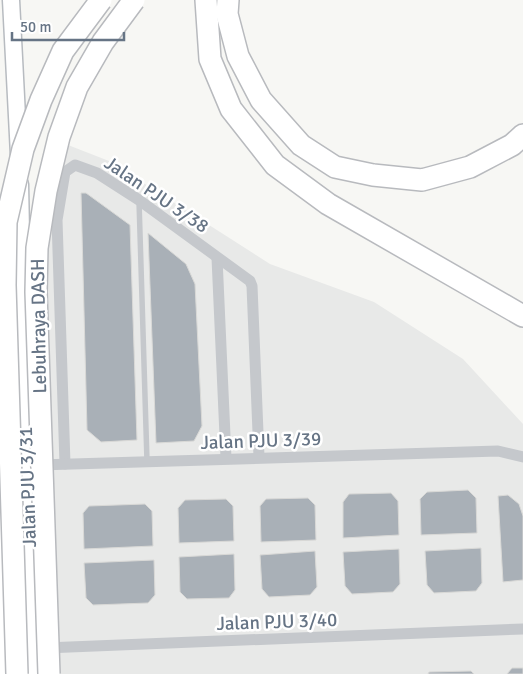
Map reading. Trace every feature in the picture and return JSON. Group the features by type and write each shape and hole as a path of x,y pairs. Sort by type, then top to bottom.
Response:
{"highway":[{"name":"Lebuhraya DASH","path":"17,674 5,285 6,222 24,149 41,100 64,51 101,0"},
{"name":"Lebuhraya DASH","path":"49,674 36,302 37,248 46,191 58,138 77,87 103,42 134,0"},
{"path":"206,0 210,59 231,109 275,165 328,204 523,316"},
{"path":"228,0 228,14 238,56 261,100 301,145 335,167 373,175 422,180 470,166 512,145 523,134"}],"street":[{"name":"Jalan PJU 3/31","path":"11,0 20,191 26,466 34,674"},
{"name":"Jalan PJU 3/38","path":"65,464 57,220 65,172 76,165 97,173 139,200 246,277 252,286 259,457"},
{"name":"Jalan PJU 3/38","path":"218,258 226,458"},
{"name":"Jalan PJU 3/39","path":"0,468 226,458 498,451 523,457"},
{"name":"Jalan PJU 3/31","path":"0,512 5,674"},
{"name":"Jalan PJU 3/40","path":"33,648 523,629"}],"lane":[{"path":"139,200 148,461"}],"shaded area":[{"path":"68,145 109,161 270,264 374,302 463,359 523,424 523,674 45,674 42,176"}],"building":[{"path":"81,193 86,193 130,225 137,440 101,442 87,430"},
{"path":"148,233 186,264 195,284 202,426 194,441 156,443"},
{"path":"468,490 476,498 477,533 421,535 420,499 427,492"},
{"path":"391,493 398,501 399,535 343,538 343,502 349,494"},
{"path":"508,495 519,504 523,516 523,580 503,582 498,496"},
{"path":"308,498 315,505 316,540 261,542 260,506 266,499"},
{"path":"226,499 233,506 234,541 179,543 178,508 185,500"},
{"path":"145,504 152,511 153,546 84,549 83,513 89,506"},
{"path":"481,548 482,583 476,591 434,593 427,585 425,551"},
{"path":"399,549 400,584 393,592 352,594 345,586 343,552"},
{"path":"315,551 317,587 310,595 269,597 262,589 260,555"},
{"path":"234,554 235,590 229,598 187,599 180,592 179,557"},
{"path":"154,560 155,595 148,603 93,605 86,598 84,563"},
{"path":"512,668 523,668 523,674 507,674"},
{"path":"471,671 474,674 428,674 429,672"}]}
